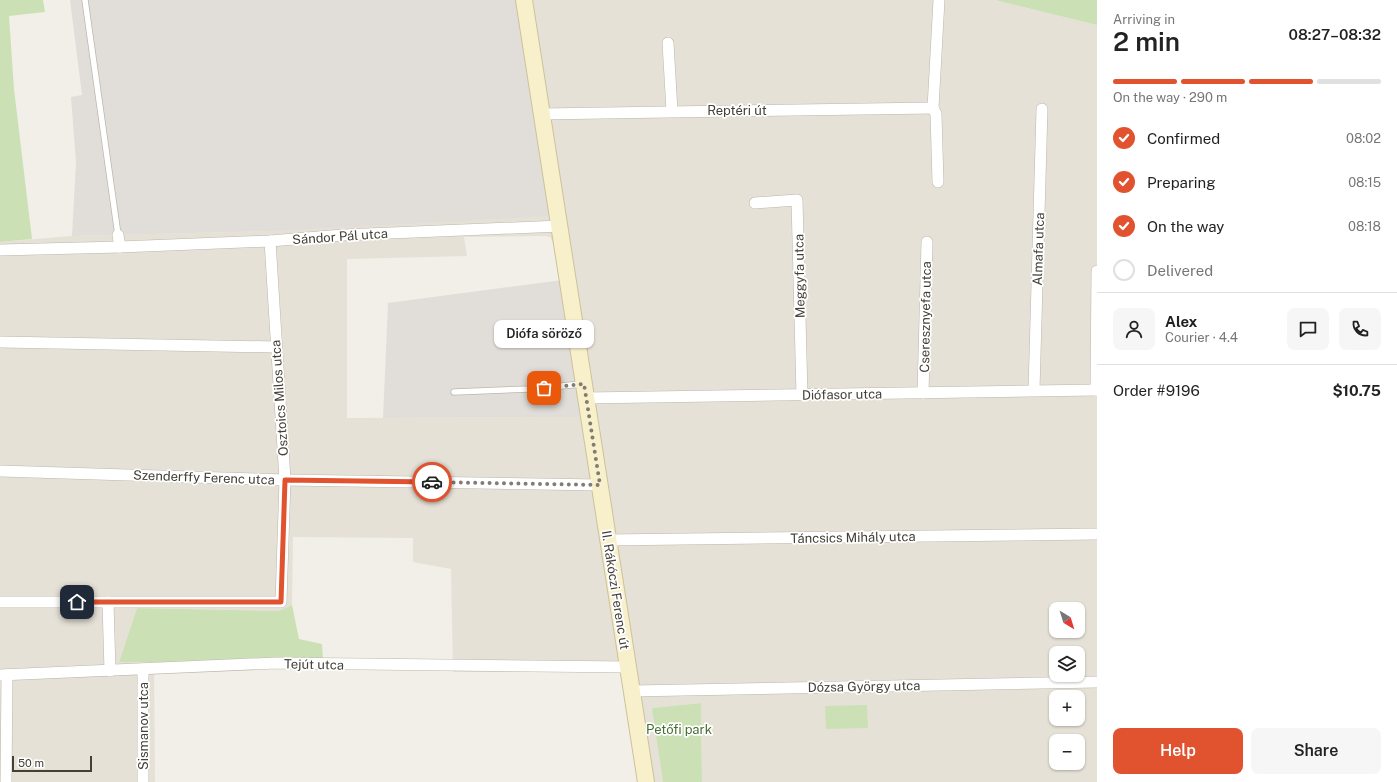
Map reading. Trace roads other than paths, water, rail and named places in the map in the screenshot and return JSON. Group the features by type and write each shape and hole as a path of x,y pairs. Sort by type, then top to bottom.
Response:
{"main road":[{"path":"524,0 585,391"},
{"name":"II. Rákóczi Ferenc út","path":"585,391 646,782"}],"street":[{"path":"938,182 936,114 932,108 939,0"},
{"path":"668,44 672,111"},
{"name":"Reptéri út","path":"542,114 932,108"},
{"name":"Almafa utca","path":"1034,390 1042,109"},
{"name":"Meggyfa utca","path":"755,203 797,200 802,395"},
{"name":"Sándor Pál utca","path":"0,250 270,241 342,235 560,226"},
{"path":"118,235 120,247"},
{"name":"Osztoics Milos utca","path":"108,602 281,602 285,480 270,241"},
{"name":"Cseresznyefa utca","path":"923,393 927,242"},
{"path":"1097,271 1097,390"},
{"path":"0,342 276,347"},
{"name":"Diófasor utca","path":"585,391 802,395 1097,390"},
{"name":"Szenderffy Ferenc utca","path":"0,471 285,480 600,485"},
{"name":"Táncsics Mihály utca","path":"608,540 1097,534"},
{"path":"0,602 108,602 110,670"},
{"name":"Tejút utca","path":"4,675 276,663 628,667"},
{"name":"Sismanov utca","path":"143,669 143,782"},
{"path":"4,675 6,782"},
{"name":"Dózsa György utca","path":"632,691 1097,682"}],"lane":[{"path":"85,0 118,235"},
{"path":"454,392 530,389 585,391"}],"place":[{"name":"Diófa söröző","path":"544,388"}],"park label":[{"name":"Petőfi park","path":"679,729"}]}
